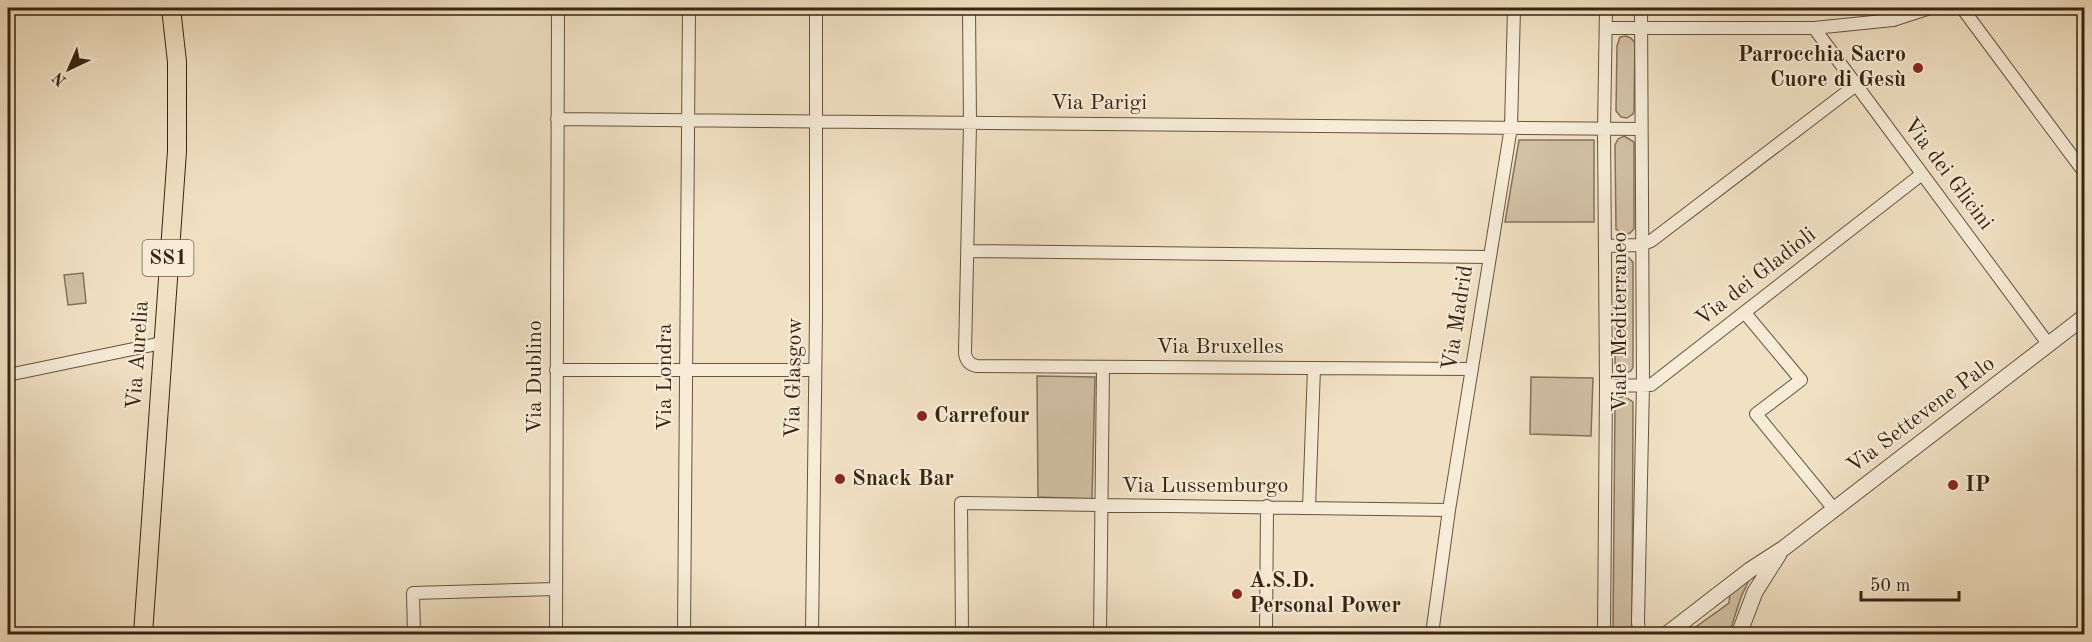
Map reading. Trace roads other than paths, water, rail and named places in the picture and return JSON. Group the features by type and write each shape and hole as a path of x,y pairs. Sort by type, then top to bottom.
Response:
{"main road":[{"name":"Via Aurelia","path":"144,634 178,123 177,62 171,8"}],"street":[{"name":"Via Dublino","path":"556,634 558,8"},
{"name":"Via Londra","path":"684,634 689,8"},
{"name":"Via Glasgow","path":"812,634 816,8"},
{"path":"969,8 968,251 1490,257"},
{"name":"Via Madrid","path":"1432,634 1449,510 1511,127 1514,8"},
{"name":"Viale Mediterraneo","path":"1604,634 1606,8"},
{"name":"Viale Mediterraneo","path":"1641,8 1643,386 1638,622 1639,632 1642,634"},
{"path":"1606,28 1814,28 1893,20 1930,8"},
{"path":"1962,8 2085,172"},
{"name":"Via dei Glicini","path":"1814,28 2049,345"},
{"path":"1605,246 1641,245 1651,241 1856,85"},
{"name":"Via Parigi","path":"557,119 1641,129"},
{"name":"Via dei Gladioli","path":"1606,386 1651,385 1922,174"},
{"name":"Via Bruxelles","path":"968,251 965,353 969,362 977,366 1471,369"},
{"path":"1745,313 1801,380 1756,414 1834,509"},
{"name":"Via Settevene Palo","path":"1667,634 1750,570 1784,548 2085,317"},
{"path":"8,375 162,343"},
{"path":"1100,634 1103,368"},
{"path":"1309,507 1314,368"},
{"path":"556,370 815,370"},
{"name":"Via Lussemburgo","path":"962,634 961,503 1449,510"},
{"path":"1266,634 1267,506"},
{"name":"Via Settevene Palo","path":"1739,634 1755,592 1766,572 1784,548"},
{"path":"414,634 413,593 556,589"}],"place":[{"name":"Parrocchia Sacro Cuore di Gesù","path":"1918,68"},
{"name":"Carrefour","path":"922,416"},
{"name":"Snack Bar","path":"840,479"},
{"name":"IP","path":"1953,485"},
{"name":"A.S.D. Personal Power","path":"1237,594"}]}
